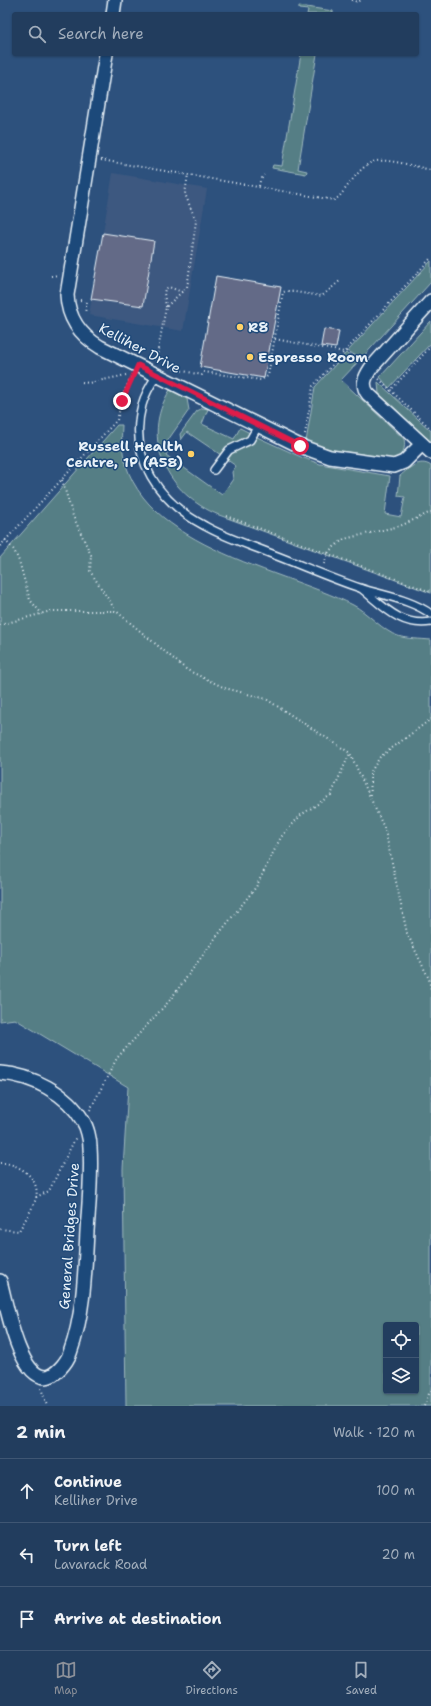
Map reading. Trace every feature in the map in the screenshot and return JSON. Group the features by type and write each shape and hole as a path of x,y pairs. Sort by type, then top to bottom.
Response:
{"street":[{"path":"113,12 115,0"},
{"name":"Kelliher Drive","path":"106,56 67,290 67,303 74,322 86,337 100,347 158,370 258,426 316,453 385,466 400,464 426,448"},
{"path":"426,448 368,394 365,389 364,382 374,364 431,301"},
{"name":"General Bridges Drive","path":"0,1072 38,1083 61,1094 75,1108 84,1122 90,1145 90,1185 85,1271 78,1319 70,1355 56,1373 46,1377 36,1375"},
{"path":"0,1281 23,1360 36,1375"}],"lane":[{"path":"158,370 142,405 138,440 144,465 165,496 185,514 206,527 361,588 395,597 431,614"},
{"path":"214,470 229,450 250,440 258,426"},
{"path":"361,588 401,619 416,624 431,622"}],"path":[{"path":"352,0 358,2 361,0"},
{"path":"98,159 334,200 339,197 362,170 371,162 387,161 431,170"},
{"path":"166,307 187,287 188,281 196,221 185,194 188,174"},
{"path":"259,186 260,180 264,174"},
{"path":"304,437 314,386 431,258"},
{"path":"173,368 202,375 204,372 261,380 268,376 282,292 288,291 322,296 342,280"},
{"path":"157,360 166,307 165,289 169,287 182,292"},
{"path":"77,300 87,301 84,318"},
{"path":"275,339 345,352 359,361"},
{"path":"390,391 431,346"},
{"path":"152,362 158,370"},
{"path":"0,546 117,420 124,392 133,374 89,383 82,382"},
{"path":"379,379 431,428"},
{"path":"62,480 73,516 91,555 90,570 116,611 187,670 226,688 266,699 350,753 384,830 407,933 428,979 431,990"},
{"path":"321,572 328,554 336,544 345,539 400,526 431,512"},
{"path":"226,516 431,592"},
{"path":"6,540 14,550 19,561 30,600 42,614"},
{"path":"0,624 52,611 116,611"},
{"path":"371,800 370,773 380,757 431,719"},
{"path":"36,1197 49,1191 116,1058 170,1000 256,887 281,837 301,815 331,795 350,753"},
{"path":"0,1163 13,1164 28,1174 34,1184 36,1197 19,1232 0,1229"},
{"path":"36,1375 47,1406"},
{"path":"424,1406 431,1389"}],"shaded area":[{"path":"113,173 207,189 183,331 89,315"}],"green space":[{"path":"299,6 333,12 308,12 308,10 299,9"},
{"path":"301,56 317,56 298,169 307,171 306,174 272,168 273,165 282,166"},
{"path":"431,261 431,282 361,359 348,351"},
{"path":"431,321 431,343 389,388 380,377"},
{"path":"346,353 357,363 341,380 404,439 405,445 403,451 395,459 333,450 306,442 315,387"},
{"path":"378,382 431,431 431,442 379,394"},
{"path":"170,390 187,399 189,410 168,440 170,447 166,455 222,495 233,479 232,472 236,466 226,459 230,453 251,445 257,437 320,464 390,476 385,514 401,517 405,497 398,496 400,476 415,465 423,463 431,466 431,593 219,515 201,506 185,494 173,480 164,463 158,446 157,427 161,409"},
{"path":"203,408 208,409 202,424 234,439 240,428 250,433 245,439 228,448 221,455 187,432 181,440 180,434 197,411"},
{"path":"117,425 122,425 126,465 143,497 170,523 205,544 243,562 321,591 353,605 393,634 406,638 431,640 431,1406 126,1406 123,1169 128,1087 15,1019 0,1021 0,558"}],"building":[{"path":"103,233 154,241 143,306 91,299"},
{"name":"R8","path":"216,276 281,287 264,378 200,367"},
{"path":"324,329 339,331 336,348 321,346"}],"place":[{"name":"R8","path":"240,327"},
{"name":"Espresso Room","path":"250,357"},
{"name":"Russell Health Centre, 1P (A58)","path":"191,454"}],"route":[{"path":"122,401 124,392 138,365 243,419 300,446"}]}
